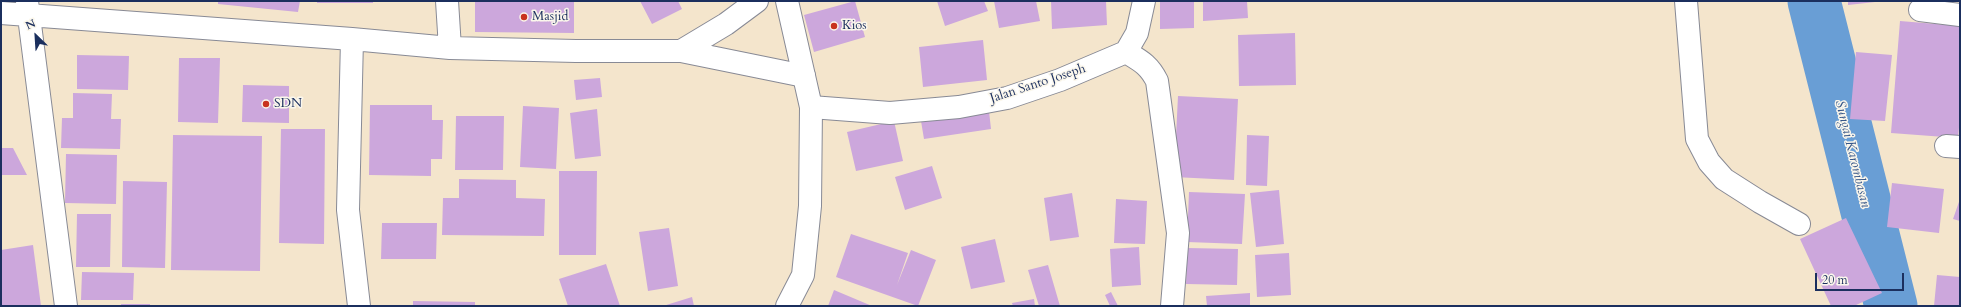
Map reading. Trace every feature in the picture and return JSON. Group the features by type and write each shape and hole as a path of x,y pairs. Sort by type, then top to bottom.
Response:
{"street":[{"path":"447,1 450,48"},
{"path":"681,50 726,24 757,1"},
{"path":"787,1 811,107 810,206 803,275 788,306"},
{"path":"1144,1 1137,33 1126,52 1151,68 1157,81 1178,233 1172,306"},
{"path":"1686,1 1696,139 1709,162 1724,178 1760,202 1799,224"},
{"path":"1,13 27,8 450,48 576,51 681,50 804,76"},
{"path":"27,8 66,306"},
{"path":"1920,10 1960,15"},
{"path":"352,39 348,210 360,306"},
{"name":"Jalan Santo Joseph","path":"811,107 890,113 959,107 1007,98 1060,80 1126,52"}],"building":[{"path":"218,1 300,1 298,12 218,4"},
{"path":"317,1 373,1 373,3 317,3"},
{"name":"Masjid","path":"475,1 574,1 574,33 475,32"},
{"path":"640,1 678,1 682,9 652,24"},
{"name":"Kios","path":"855,1 865,37 814,52 804,15"},
{"path":"937,1 984,1 988,11 945,26"},
{"path":"994,1 1036,1 1040,21 999,28"},
{"path":"1051,1 1106,1 1107,25 1052,29"},
{"path":"1160,1 1194,1 1194,28 1160,29"},
{"path":"1203,1 1247,1 1248,18 1203,21"},
{"path":"1848,1 1875,1 1875,2 1848,5"},
{"path":"1900,21 1960,26 1960,117 1958,138 1891,133"},
{"path":"1295,33 1296,85 1239,86 1238,35"},
{"path":"983,40 987,80 923,87 919,47"},
{"path":"1856,52 1892,55 1885,121 1850,119"},
{"path":"77,55 129,56 128,90 77,89"},
{"path":"179,58 220,58 218,123 178,122"},
{"path":"600,78 602,97 576,100 574,80"},
{"name":"SDN","path":"243,85 289,86 289,123 242,122"},
{"path":"73,93 112,94 111,119 121,119 120,149 61,148 62,118 73,118"},
{"path":"1178,96 1238,99 1234,180 1174,177"},
{"path":"370,105 432,105 432,120 443,120 442,159 431,159 431,176 369,175"},
{"path":"523,106 559,108 556,169 520,167"},
{"path":"597,109 601,156 575,159 570,113"},
{"path":"989,111 991,129 924,139 921,121"},
{"path":"456,116 504,116 503,170 455,170"},
{"path":"894,121 903,161 856,171 847,132"},
{"path":"281,129 325,129 324,244 279,243"},
{"path":"173,135 262,136 260,271 171,270"},
{"path":"1247,135 1269,136 1267,186 1246,185"},
{"path":"1,148 13,148 27,175 1,175"},
{"path":"66,154 117,155 116,204 65,203"},
{"path":"932,166 942,198 905,210 895,177"},
{"path":"559,171 597,171 596,255 559,255"},
{"path":"459,179 516,180 516,198 545,199 544,236 442,235 443,198 459,198"},
{"path":"123,181 167,182 165,268 122,267"},
{"path":"1892,183 1944,189 1939,233 1887,227"},
{"path":"1279,190 1284,244 1256,247 1250,193"},
{"path":"1189,192 1245,194 1242,244 1187,242"},
{"path":"1072,193 1079,237 1050,241 1044,198"},
{"path":"1116,199 1147,201 1145,244 1114,243"},
{"path":"1960,199 1960,221 1953,219"},
{"path":"77,214 111,214 110,267 76,267"},
{"path":"1846,218 1882,293 1854,306 1831,306 1800,239"},
{"path":"382,223 437,223 436,259 381,259"},
{"path":"669,228 678,286 648,291 639,232"},
{"path":"851,234 908,253 897,285 911,250 936,260 918,306 836,277"},
{"path":"995,239 1005,282 971,289 961,247"},
{"path":"33,245 41,306 2,306 1,250"},
{"path":"1139,247 1141,285 1112,287 1110,249"},
{"path":"1187,248 1238,249 1237,285 1186,284"},
{"path":"1289,253 1291,295 1257,297 1255,255"},
{"path":"606,264 620,306 568,306 559,279"},
{"path":"1048,265 1060,306 1039,306 1028,270"},
{"path":"82,272 134,273 133,300 81,300"},
{"path":"1937,275 1960,277 1960,306 1934,306"},
{"path":"834,290 872,306 828,306"},
{"path":"1111,292 1118,306 1110,306 1105,295"},
{"path":"1250,293 1250,306 1207,306 1206,296"},
{"path":"692,297 694,306 663,306"},
{"path":"1034,299 1035,306 1013,306 1012,303"},
{"path":"413,301 475,302 475,306 413,306"},
{"path":"121,304 150,304 150,306 121,306"}],"waterway":[{"name":"Sungai Karombasan","path":"1814,1 1891,306"}],"place":[{"name":"Masjid","path":"524,17"},
{"name":"Kios","path":"834,26"},
{"name":"SDN","path":"266,104"}]}
